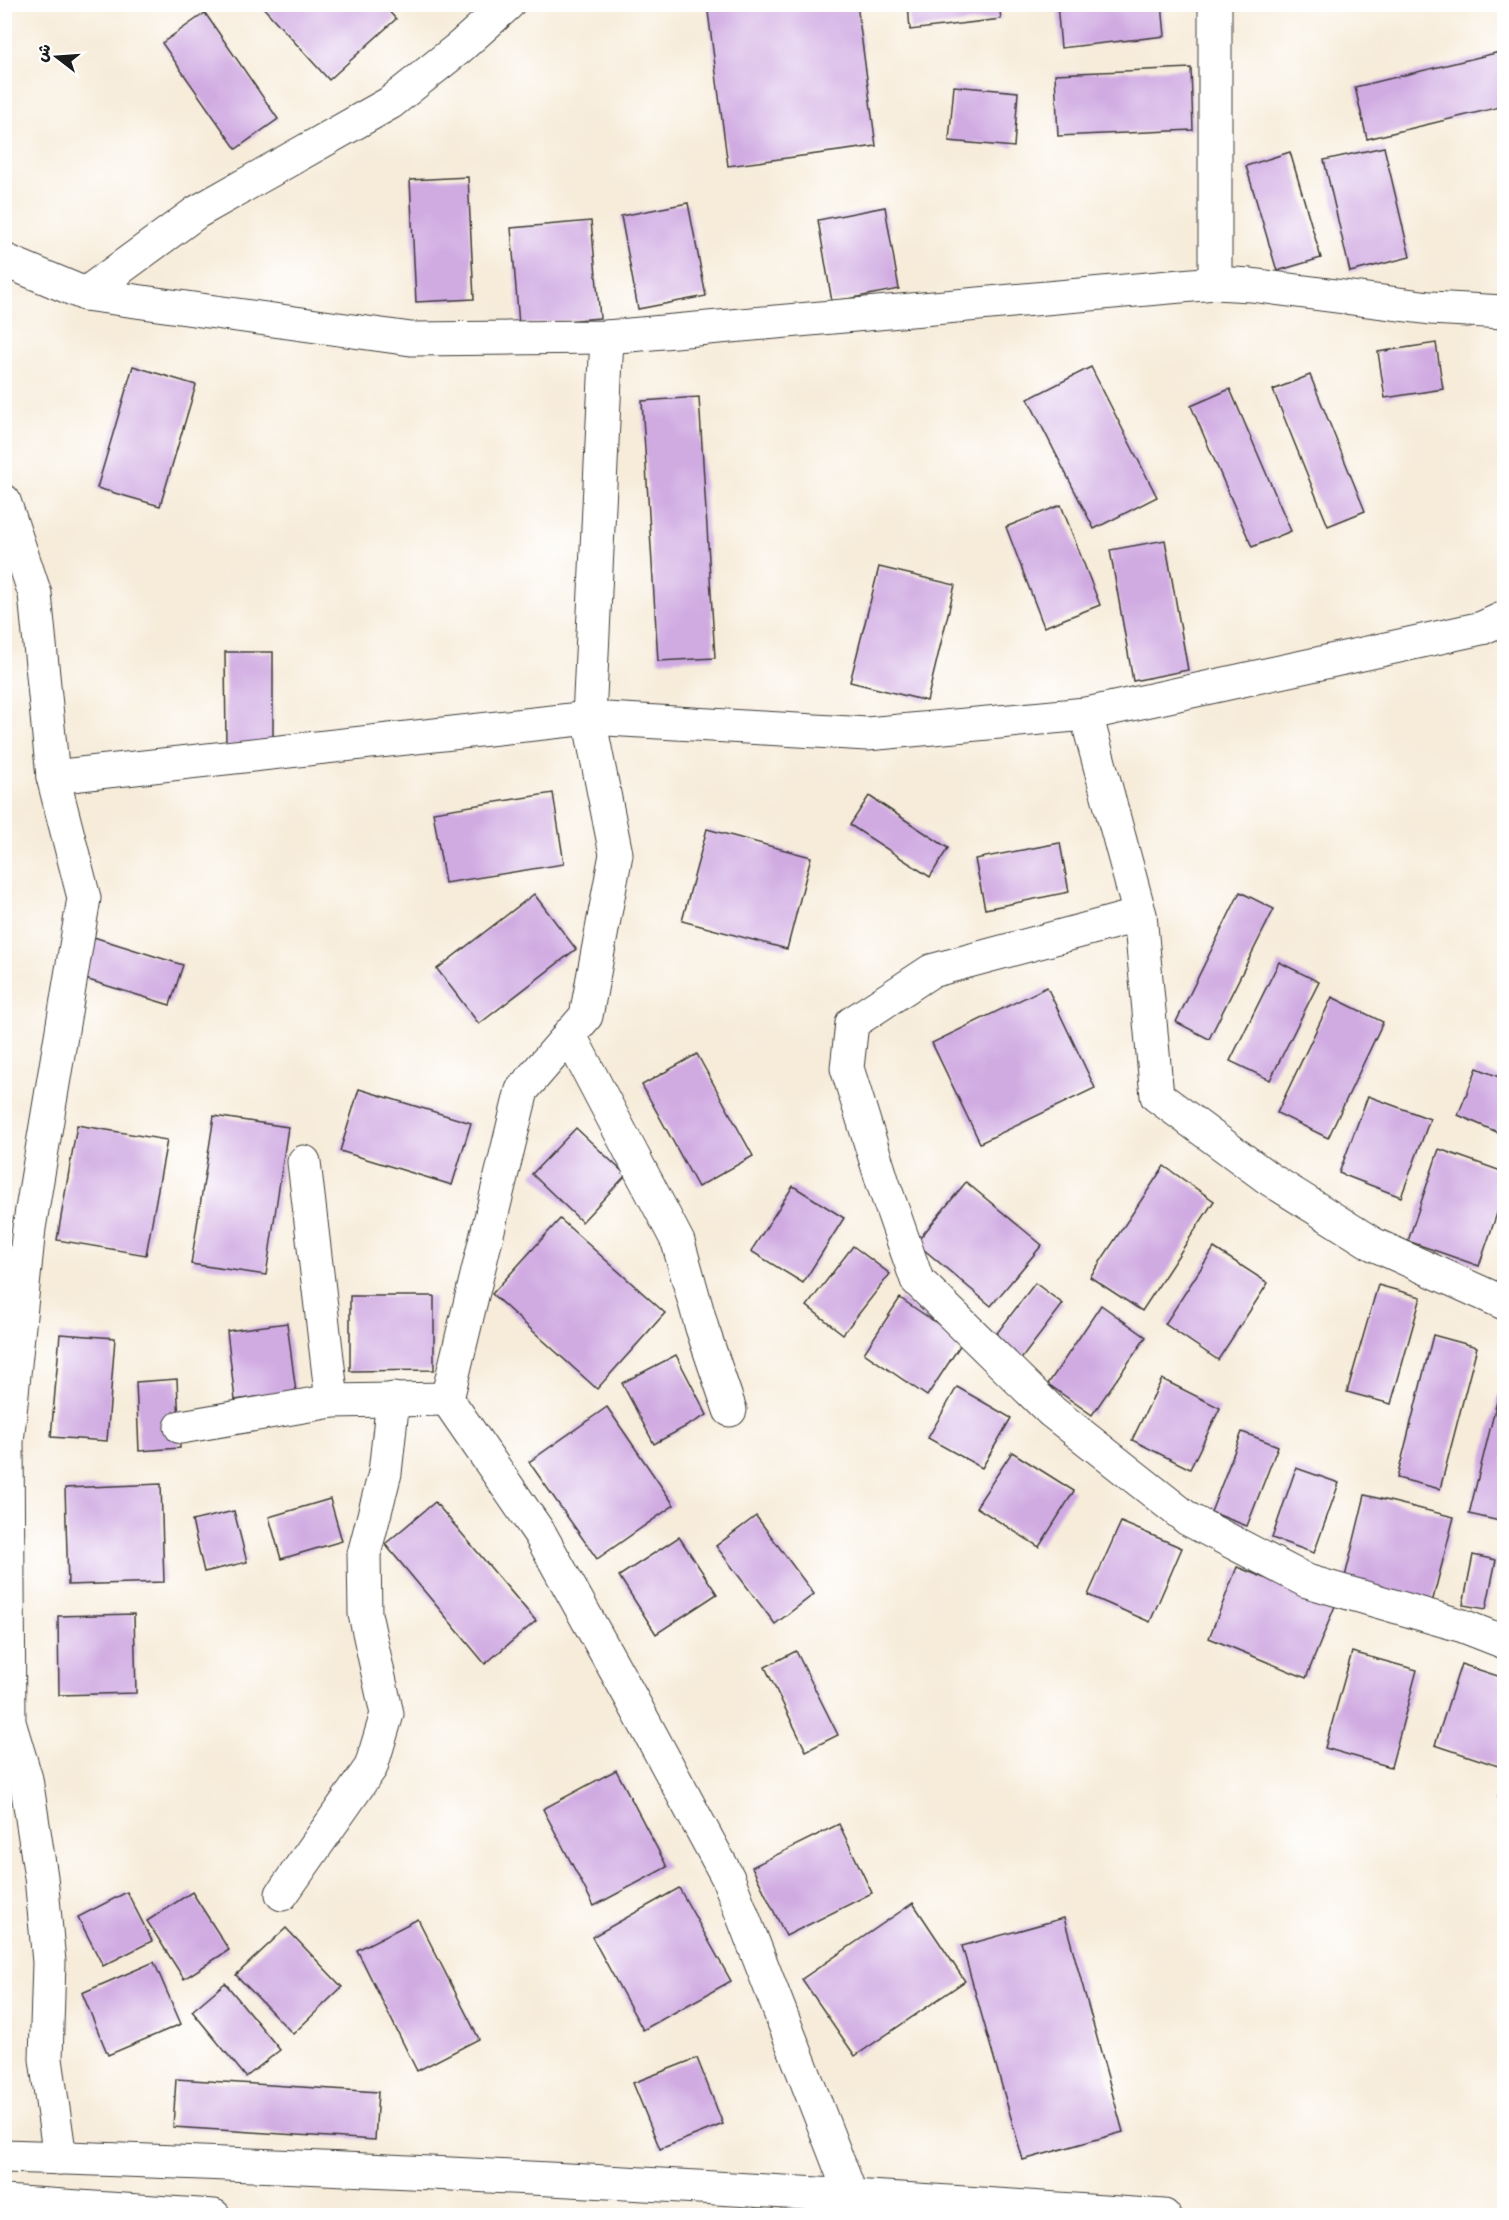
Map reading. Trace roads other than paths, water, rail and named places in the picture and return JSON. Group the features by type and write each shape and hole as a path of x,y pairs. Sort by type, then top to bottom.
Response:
{"street":[{"path":"86,294 197,212 390,103 459,48 508,4"},
{"path":"1215,4 1215,283"},
{"path":"4,260 86,294 411,339 607,337 1215,283 1251,285 1430,308 1504,312"},
{"path":"607,337 590,718 616,854 586,1016 522,1090 447,1399 540,1534 728,1878 851,2195"},
{"path":"4,501 35,594 53,777 84,898 29,1228 7,1442 9,1722 26,1779 41,1878 49,1962 46,2059 60,2158"},
{"path":"53,777 590,718 867,734 1086,714 1482,628 1504,618"},
{"path":"1086,714 1140,915 1157,1096 1268,1178 1372,1244 1504,1303"},
{"path":"1140,915 931,970 852,1023 847,1068 883,1184 917,1280 1051,1411 1188,1519 1307,1581 1463,1626 1504,1642"},
{"path":"569,1035 678,1242 702,1328 730,1410"},
{"path":"304,1162 332,1401"},
{"path":"182,1426 332,1401 447,1399"},
{"path":"282,1894 371,1767 387,1714 365,1614 364,1554 385,1473 393,1400"},
{"path":"4,2156 490,2176 851,2195 1164,2216"},
{"path":"4,2202 214,2216"}]}
